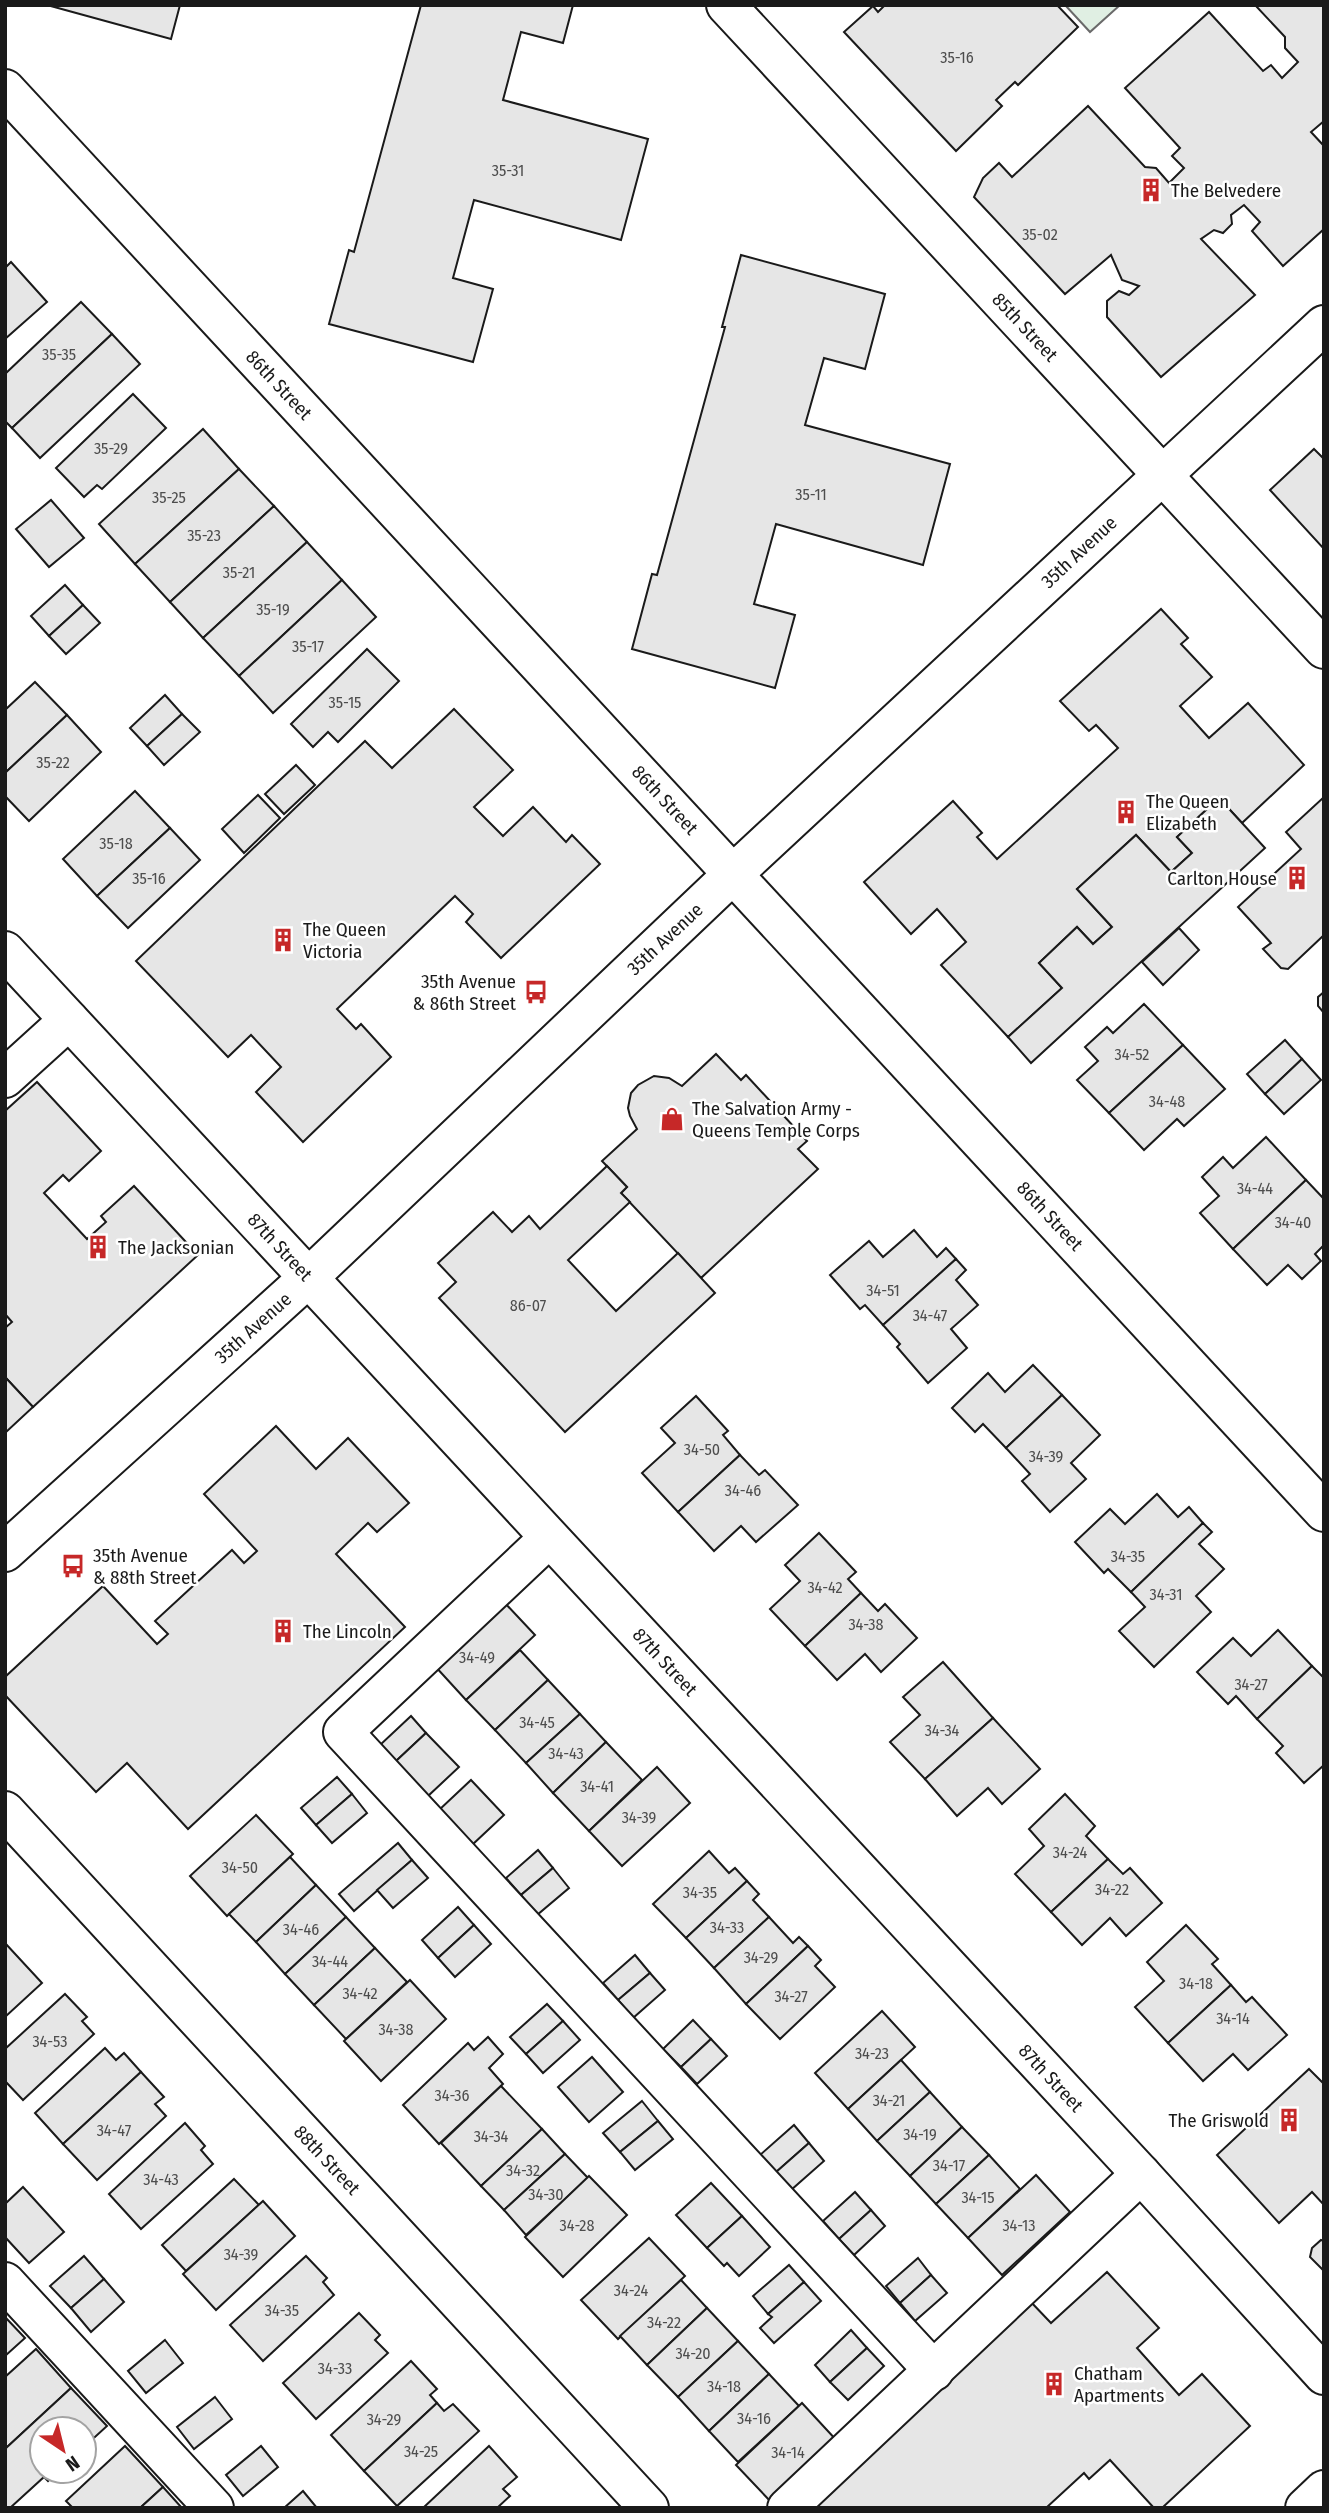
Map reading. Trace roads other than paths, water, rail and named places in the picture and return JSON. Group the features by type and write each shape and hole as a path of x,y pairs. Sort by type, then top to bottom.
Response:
{"street":[{"name":"85th Street","path":"726,5 1324,649"},
{"name":"86th Street","path":"5,89 1324,1512"},
{"name":"35th Avenue","path":"5,1552 308,1278 733,874 1324,325"},
{"name":"87th Street","path":"5,951 1141,2174 1324,2375"},
{"path":"5,1078 69,1020"},
{"path":"549,1538 343,1732 934,2371"},
{"name":"88th Street","path":"5,1811 649,2508"},
{"path":"787,2508 1141,2174"},
{"path":"5,2282 214,2508"},
{"path":"1305,2508 1324,2490"}],"place":[{"name":"The Belvedere","path":"1151,190"},
{"name":"The Queen Elizabeth","path":"1126,812"},
{"name":"Carlton House","path":"1297,878"},
{"name":"The Queen Victoria","path":"283,940"},
{"name":"35th Avenue & 86th Street","path":"536,992"},
{"name":"The Salvation Army - Queens Temple Corps","path":"672,1119"},
{"name":"The Jacksonian","path":"98,1247"},
{"name":"35th Avenue & 88th Street","path":"73,1566"},
{"name":"The Lincoln","path":"283,1631"},
{"name":"The Griswold","path":"1289,2120"},
{"name":"Chatham Apartments","path":"1054,2384"}]}
